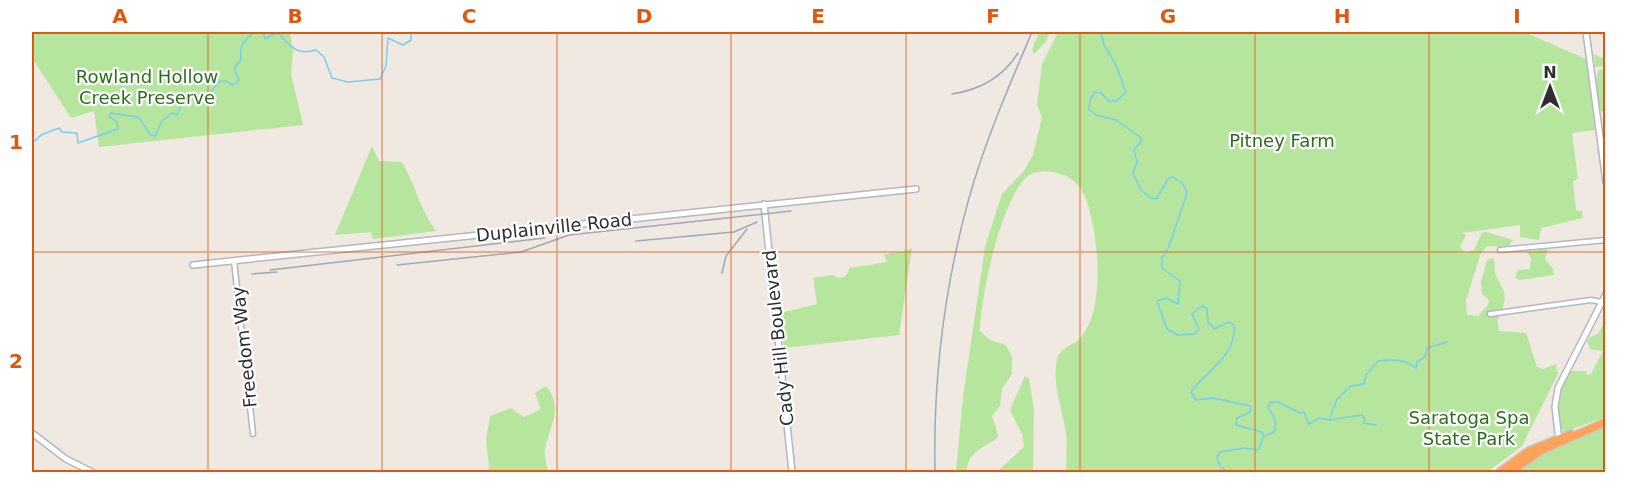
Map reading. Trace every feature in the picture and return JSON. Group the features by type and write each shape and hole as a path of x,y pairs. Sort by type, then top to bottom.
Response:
{"highway":[{"path":"1500,472 1529,451 1605,422"},
{"path":"1510,472 1525,460 1559,440"}],"street":[{"path":"1586,32 1605,182"},
{"name":"Duplainville Road","path":"193,265 916,189"},
{"name":"Cady Hill Boulevard","path":"764,204 792,472"},
{"path":"1500,250 1605,240"},
{"name":"Freedom Way","path":"234,261 253,434"},
{"path":"1559,440 1555,407 1558,388 1605,294"},
{"path":"1490,314 1591,300 1602,302"},
{"path":"32,434 66,459 92,472"}],"green space":[{"name":"Rowland Hollow Creek Preserve","path":"32,32 290,32 293,52 291,74 303,125 99,147 94,111 71,118 32,58"},
{"path":"1039,32 1050,32 1045,43 1034,54 1032,50"},
{"name":"Pitney Farm","path":"1058,32 1524,32 1586,59 1595,130 1572,133 1578,179 1573,181 1576,210 1582,211 1583,218 1541,228 1539,240 1520,237 1520,225 1462,233 1466,235 1460,247 1465,253 1474,250 1482,233 1486,232 1513,240 1508,247 1487,246 1481,253 1466,300 1467,315 1478,316 1488,305 1489,300 1482,294 1481,282 1487,260 1493,258 1496,276 1505,298 1498,317 1499,331 1526,333 1537,367 1543,369 1556,364 1557,372 1559,372 1522,446 1490,470 1491,472 1066,472 1067,444 1056,385 1057,360 1061,352 1076,342 1089,325 1098,280 1096,248 1088,205 1078,185 1065,176 1040,171 1031,174 1020,184 1011,201 995,247 984,296 980,331 990,340 1006,345 1012,357 1012,374 1002,389 1000,406 992,416 998,435 996,439 972,455 967,472 956,472 963,397 985,247 1002,194 1024,171 1033,155 1042,117 1037,105 1042,64"},
{"path":"1594,54 1605,59 1605,66 1595,67"},
{"path":"1600,69 1605,71 1605,113 1599,110 1597,94 1596,83"},
{"path":"372,146 379,161 402,162 425,214 436,231 373,239 371,232 335,235"},
{"path":"912,248 899,335 784,348 780,313 817,304 813,278 833,275 838,278 845,277 850,268 887,262 884,255"},
{"path":"1548,249 1545,259 1553,269 1554,275 1520,280 1515,278 1518,270 1530,269 1531,258 1527,252"},
{"name":"Saratoga Spa State Park","path":"1605,321 1605,417 1564,432 1557,410 1562,386 1569,371 1586,371 1587,375 1591,374 1603,351 1590,349 1587,341 1598,334"},
{"path":"1025,376 1029,379 1034,410 1033,472 997,472 1024,447 1022,434 1010,410"},
{"path":"546,386 555,409 545,449 548,472 487,472 489,467 486,440 490,416 511,408 524,417 541,409 535,393"},
{"name":"Saratoga Spa State Park","path":"1605,426 1605,472 1514,472 1543,453"}],"waterway":[{"path":"32,139 35,141 41,135 59,128 62,132 77,133 78,143 118,129 117,122 109,116 111,113 138,117 151,135 155,136 162,121 172,113 177,115 183,101 206,97 220,81 233,85 239,81 234,68 241,60 243,44 253,32"},
{"path":"263,32 265,39 277,32 290,45 303,52 316,50 324,57 332,78 348,82 380,79 386,66 388,38 403,45 411,40 411,32"},
{"path":"1101,32 1104,45 1115,63 1126,92 1116,101 1109,101 1101,93 1095,92 1090,100 1089,109 1096,115 1116,120 1142,140 1134,150 1137,162 1133,173 1141,190 1156,199 1168,179 1173,177 1183,184 1187,193 1168,249 1162,258 1162,268 1180,281 1178,304 1166,298 1157,301 1167,329 1178,335 1194,334 1199,329 1192,314 1202,306 1207,309 1208,322 1214,329 1229,322 1234,325 1234,336 1226,354 1191,392 1196,400 1213,398 1251,406 1250,412 1237,418 1236,425 1262,432 1264,436 1258,450 1244,448 1220,452 1217,457 1220,464 1224,470 1229,472"},
{"path":"1264,436 1274,432 1275,428 1274,419 1268,407 1271,402 1278,402 1300,413 1304,412 1309,424 1319,418 1329,420 1337,399 1351,386 1364,384 1366,375 1378,361 1398,360 1416,368 1417,362 1425,357 1427,348 1447,342"},
{"path":"1330,420 1362,415 1365,419 1363,423 1376,425"}],"railway":[{"path":"935,472 938,368 947,300 960,232 982,156 1032,32"},
{"path":"952,94 981,86 990,81 1005,69 1018,53"},
{"path":"397,265 521,252 569,235 791,211"},
{"path":"636,241 734,232 757,222"},
{"path":"722,273 726,256 747,229"},
{"path":"270,270 545,238"},
{"path":"252,274 277,272"}]}
